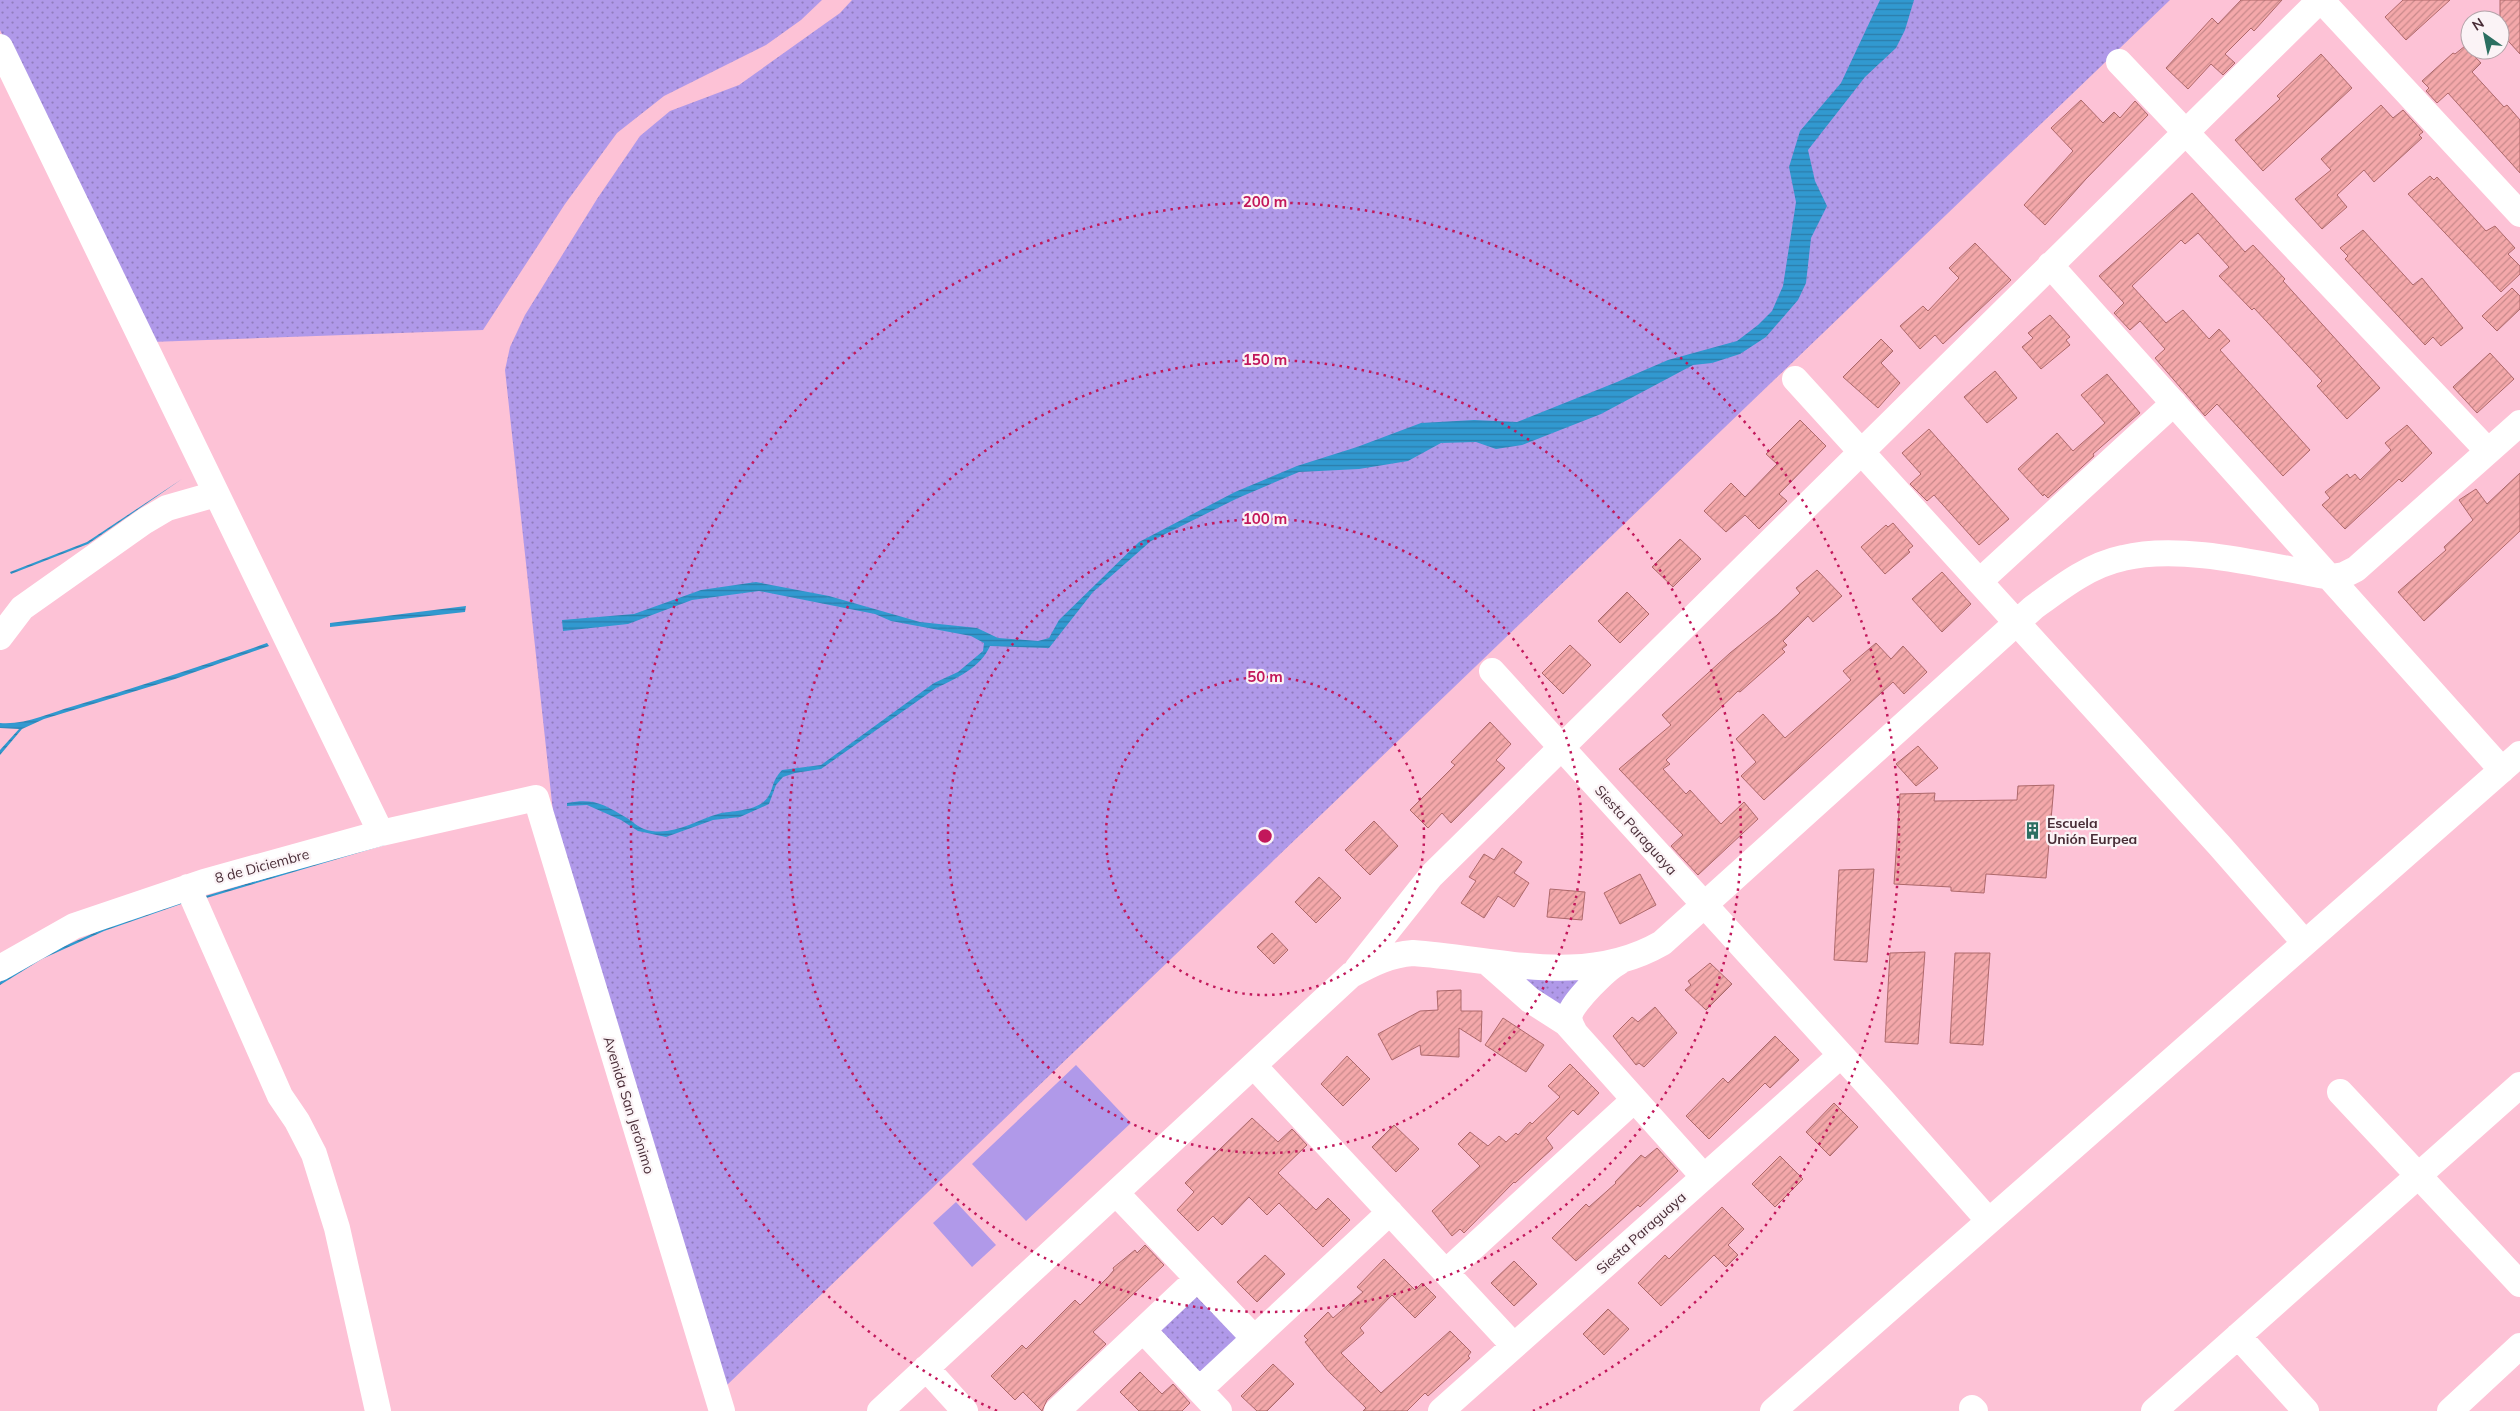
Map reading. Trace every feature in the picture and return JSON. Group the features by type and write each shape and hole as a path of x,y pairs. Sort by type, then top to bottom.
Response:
{"street":[{"path":"880,1411 1352,975 1430,876 2320,0 2520,214"},
{"path":"0,47 380,833"},
{"path":"2119,62 2488,451"},
{"path":"1773,1411 2511,762 2410,666 2050,266"},
{"path":"1796,379 2220,846 2305,943"},
{"path":"1980,581 2174,403"},
{"path":"1352,975 1376,961 1393,955 1440,955 1487,962 1574,969 1618,962 1644,953 1662,943 2033,608 2076,577 2122,558 2158,555 2202,555 2331,578 2344,575 2356,569 2520,423"},
{"path":"0,636 22,608 145,521 167,508 216,494"},
{"name":"Siesta Paraguaya","path":"1492,671 1881,1098 1989,1221"},
{"name":"8 de Diciembre","path":"0,968 74,926 188,887 380,833 536,798"},
{"name":"Avenida San Jerónimo","path":"536,798 722,1411"},
{"path":"188,887 280,1096 297,1121 314,1154 337,1228 378,1411"},
{"path":"1487,962 1536,1004 1566,1023 1704,1177"},
{"path":"1574,1033 1570,1022 1571,1011 1603,972 1618,962"},
{"name":"Siesta Paraguaya","path":"1441,1411 1841,1055"},
{"path":"1254,1066 1514,1346"},
{"path":"2154,1411 2520,1085"},
{"path":"2340,1092 2520,1284"},
{"path":"1446,1272 1634,1100"},
{"path":"1116,1193 1254,1338"},
{"path":"1199,1390 1390,1212"},
{"path":"1057,1411 1198,1279"},
{"path":"1143,1330 1218,1411"},
{"path":"2238,1336 2306,1411"},
{"path":"2450,1411 2520,1346"},
{"path":"926,1368 965,1411"}],"shaded area":[{"path":"0,0 822,0 801,20 766,45 664,96 617,133 565,204 483,330 151,342 0,30"},
{"path":"852,0 2170,0 727,1385 553,812 505,370 510,347 525,315 597,199 640,136 670,111 739,85 840,13"},
{"path":"1518,978 1582,979 1576,998 1556,1006"},
{"path":"1076,1065 1131,1123 1026,1221 972,1164"},
{"path":"956,1202 996,1245 972,1267 933,1223"},
{"path":"1196,1296 1237,1338 1200,1374 1161,1334 1162,1327"}],"water":[{"path":"1880,0 1914,0 1905,30 1896,48 1865,77 1808,150 1815,181 1827,206 1811,238 1806,283 1798,300 1766,337 1740,354 1712,363 1693,365 1601,414 1522,445 1496,449 1476,442 1441,443 1408,461 1359,469 1299,472 1238,498 1151,541 1093,592 1049,648 990,646 981,660 967,672 936,688 821,769 783,777 776,785 769,804 740,817 713,820 666,837 638,831 621,820 587,805 567,806 567,803 584,801 598,803 619,813 642,828 654,831 673,830 718,814 752,808 764,802 768,797 776,778 782,770 821,765 934,683 958,672 983,651 984,643 971,636 891,621 875,614 759,591 692,600 628,624 563,631 562,620 634,614 701,590 756,582 829,596 920,622 977,628 998,638 1038,641 1049,638 1059,620 1139,542 1235,492 1297,466 1357,447 1421,423 1474,420 1517,422 1668,360 1737,341 1758,325 1772,311 1783,286 1796,202 1789,167 1800,131 1841,83"},
{"path":"182,479 88,544 11,574 10,572 87,542"},
{"path":"466,606 465,612 330,627 330,623"},
{"path":"267,643 269,646 175,679 44,719 22,729 0,755 0,750 19,729 0,728 0,723 19,722 37,718 171,676"},
{"path":"395,840 395,842 203,899 202,897"},
{"path":"183,901 184,903 104,931 42,959 0,985 0,982 40,957 103,929"}],"building":[{"path":"2241,0 2282,0 2254,31 2251,28 2225,54 2235,63 2223,75 2211,64 2188,89 2166,68 2212,18 2218,24"},
{"path":"2403,0 2450,0 2406,40 2385,17"},
{"path":"2500,0 2520,0 2520,54 2510,43 2510,10 2500,10"},
{"path":"2460,50 2460,60 2478,60 2481,63 2472,72 2504,107 2507,105 2520,120 2520,173 2448,93 2437,103 2426,91 2429,88 2422,81 2453,53 2455,54"},
{"path":"2321,54 2352,88 2263,171 2235,140 2280,99 2277,96"},
{"path":"2081,100 2103,123 2114,112 2120,118 2135,101 2148,115 2086,179 2045,225 2024,205 2073,151 2051,128"},
{"path":"2381,105 2393,118 2403,110 2423,132 2419,135 2422,138 2374,182 2364,170 2337,195 2347,207 2322,229 2295,199 2331,170 2321,159"},
{"path":"2430,176 2434,180 2437,177 2486,231 2495,226 2515,248 2508,254 2520,266 2520,274 2501,292 2408,194"},
{"path":"2192,193 2245,252 2253,245 2380,388 2347,419 2317,386 2322,381 2254,308 2252,310 2219,276 2229,267 2198,233 2185,244 2181,240 2132,286 2166,323 2183,310 2209,339 2219,329 2230,341 2220,350 2310,450 2283,476 2217,404 2205,416 2155,358 2165,349 2140,321 2130,330 2114,313 2124,303 2099,276"},
{"path":"2363,230 2413,285 2422,278 2463,328 2441,346 2433,337 2425,345 2345,259 2348,256 2340,248"},
{"path":"1975,243 2011,280 1943,344 1935,335 1920,349 1900,326 1923,306 1928,311 1959,278 1949,268"},
{"path":"2512,288 2520,296 2520,309 2497,331 2482,316"},
{"path":"2050,315 2070,337 2066,340 2070,345 2041,369 2022,347 2033,338 2028,333"},
{"path":"1881,339 1893,351 1881,363 1900,383 1878,408 1843,377"},
{"path":"2490,353 2514,379 2477,413 2453,387"},
{"path":"1995,371 2017,398 1987,423 1964,397"},
{"path":"2107,374 2140,413 2093,454 2094,456 2048,498 2044,494 2043,496 2018,469 2057,433 2073,451 2105,423 2081,395"},
{"path":"1800,420 1826,446 1779,494 1787,501 1759,529 1745,515 1726,532 1704,511 1731,483 1745,497 1777,464 1766,454"},
{"path":"2407,425 2432,453 2402,482 2399,479 2345,529 2322,505 2330,498 2325,492 2347,474 2350,478 2355,474 2360,480 2391,450 2385,443"},
{"path":"1929,429 2009,519 1979,545 1934,495 1927,501 1910,484 1921,474 1902,453"},
{"path":"2520,473 2520,531 2424,621 2398,592 2446,550 2444,547 2473,520 2459,500 2476,489 2487,504"},
{"path":"1893,523 1913,546 1908,550 1910,552 1885,574 1861,547 1886,525 1888,527"},
{"path":"1680,539 1701,559 1673,587 1652,567"},
{"path":"1817,570 1842,596 1813,622 1808,616 1783,641 1787,645 1782,649 1785,652 1740,692 1738,691 1666,760 1670,764 1663,769 1686,794 1690,790 1721,824 1744,802 1758,819 1698,875 1671,846 1683,835 1619,769 1671,725 1662,715 1730,653 1777,615 1800,593 1796,588"},
{"path":"1942,572 1971,604 1942,632 1912,599"},
{"path":"1627,592 1649,614 1620,643 1598,621"},
{"path":"1876,643 1891,659 1903,646 1927,672 1904,694 1893,682 1764,800 1741,776 1756,762 1736,739 1763,714 1785,738 1851,680 1843,671"},
{"path":"1570,645 1591,665 1563,694 1542,673"},
{"path":"1490,722 1511,744 1496,760 1505,768 1451,823 1442,813 1428,828 1410,810 1455,765 1451,762"},
{"path":"1918,746 1938,768 1916,786 1896,764"},
{"path":"2054,785 2046,878 1986,874 1984,893 1951,891 1951,887 1894,884 1900,794 1935,793 1934,801 2017,800 2018,786"},
{"path":"1374,821 1398,846 1370,875 1345,850"},
{"path":"1502,848 1522,862 1514,873 1529,883 1514,907 1498,896 1484,918 1461,903 1476,881 1469,877 1484,854 1494,860"},
{"path":"1874,869 1867,962 1834,960 1839,870"},
{"path":"1640,874 1656,905 1620,924 1604,893"},
{"path":"1319,877 1341,898 1316,923 1295,902"},
{"path":"1550,889 1585,892 1582,920 1547,917"},
{"path":"1272,933 1288,950 1274,964 1257,947"},
{"path":"1925,952 1918,1044 1885,1042 1890,953"},
{"path":"1955,953 1990,953 1983,1045 1950,1043"},
{"path":"1710,963 1732,984 1706,1010 1685,990 1691,985 1688,981"},
{"path":"1461,990 1461,1011 1482,1011 1481,1042 1459,1028 1459,1057 1421,1055 1420,1045 1392,1060 1378,1034 1420,1011 1438,1010 1437,991"},
{"path":"1655,1007 1677,1033 1644,1067 1639,1063 1636,1065 1613,1036 1632,1017 1638,1022"},
{"path":"1503,1018 1544,1045 1526,1072 1485,1045"},
{"path":"1775,1036 1799,1060 1770,1088 1765,1083 1709,1139 1686,1116 1723,1078 1728,1083"},
{"path":"1347,1056 1370,1079 1343,1106 1321,1084"},
{"path":"1570,1064 1599,1093 1578,1115 1573,1110 1546,1138 1553,1148 1514,1182 1464,1233 1460,1229 1452,1236 1432,1211 1480,1166 1458,1144 1470,1132 1488,1146 1499,1136 1506,1142 1516,1133 1518,1135 1530,1122 1532,1124 1560,1097 1548,1086"},
{"path":"1834,1103 1858,1127 1830,1156 1806,1132"},
{"path":"1252,1118 1278,1142 1292,1129 1294,1131 1307,1145 1278,1173 1316,1210 1328,1198 1350,1220 1323,1247 1279,1203 1267,1215 1249,1197 1222,1225 1213,1216 1198,1231 1177,1210 1194,1192 1185,1183"},
{"path":"1394,1125 1419,1149 1396,1172 1372,1147"},
{"path":"1657,1148 1678,1171 1640,1207 1638,1205 1576,1261 1552,1238 1586,1204 1589,1207 1616,1183 1641,1155 1645,1158"},
{"path":"1780,1156 1803,1179 1775,1207 1752,1184"},
{"path":"1722,1207 1744,1229 1728,1245 1738,1255 1726,1267 1714,1255 1661,1306 1638,1283 1665,1255 1669,1259"},
{"path":"1145,1245 1164,1265 1093,1332 1106,1344 1047,1400 1042,1411 1023,1392 1015,1400 991,1376 1022,1345 1026,1349 1075,1300 1080,1305 1109,1276 1114,1270 1113,1268 1135,1250 1137,1253"},
{"path":"1265,1255 1285,1274 1257,1302 1237,1282"},
{"path":"1384,1259 1415,1290 1422,1283 1436,1297 1415,1318 1392,1295 1360,1328 1364,1333 1341,1353 1381,1393 1450,1331 1471,1352 1468,1356 1470,1358 1428,1396 1425,1393 1407,1411 1363,1411 1366,1408 1328,1371 1305,1342 1308,1340 1304,1336 1328,1312 1333,1318 1363,1292 1357,1287"},
{"path":"1514,1261 1537,1284 1514,1306 1491,1283"},
{"path":"1608,1309 1629,1329 1604,1355 1583,1334"},
{"path":"1273,1364 1294,1384 1267,1411 1257,1411 1241,1396"},
{"path":"1140,1372 1162,1394 1173,1384 1190,1403 1182,1411 1139,1411 1120,1392"}],"place":[{"name":"Escuela Unión Eurpea","path":"2033,831"}]}
